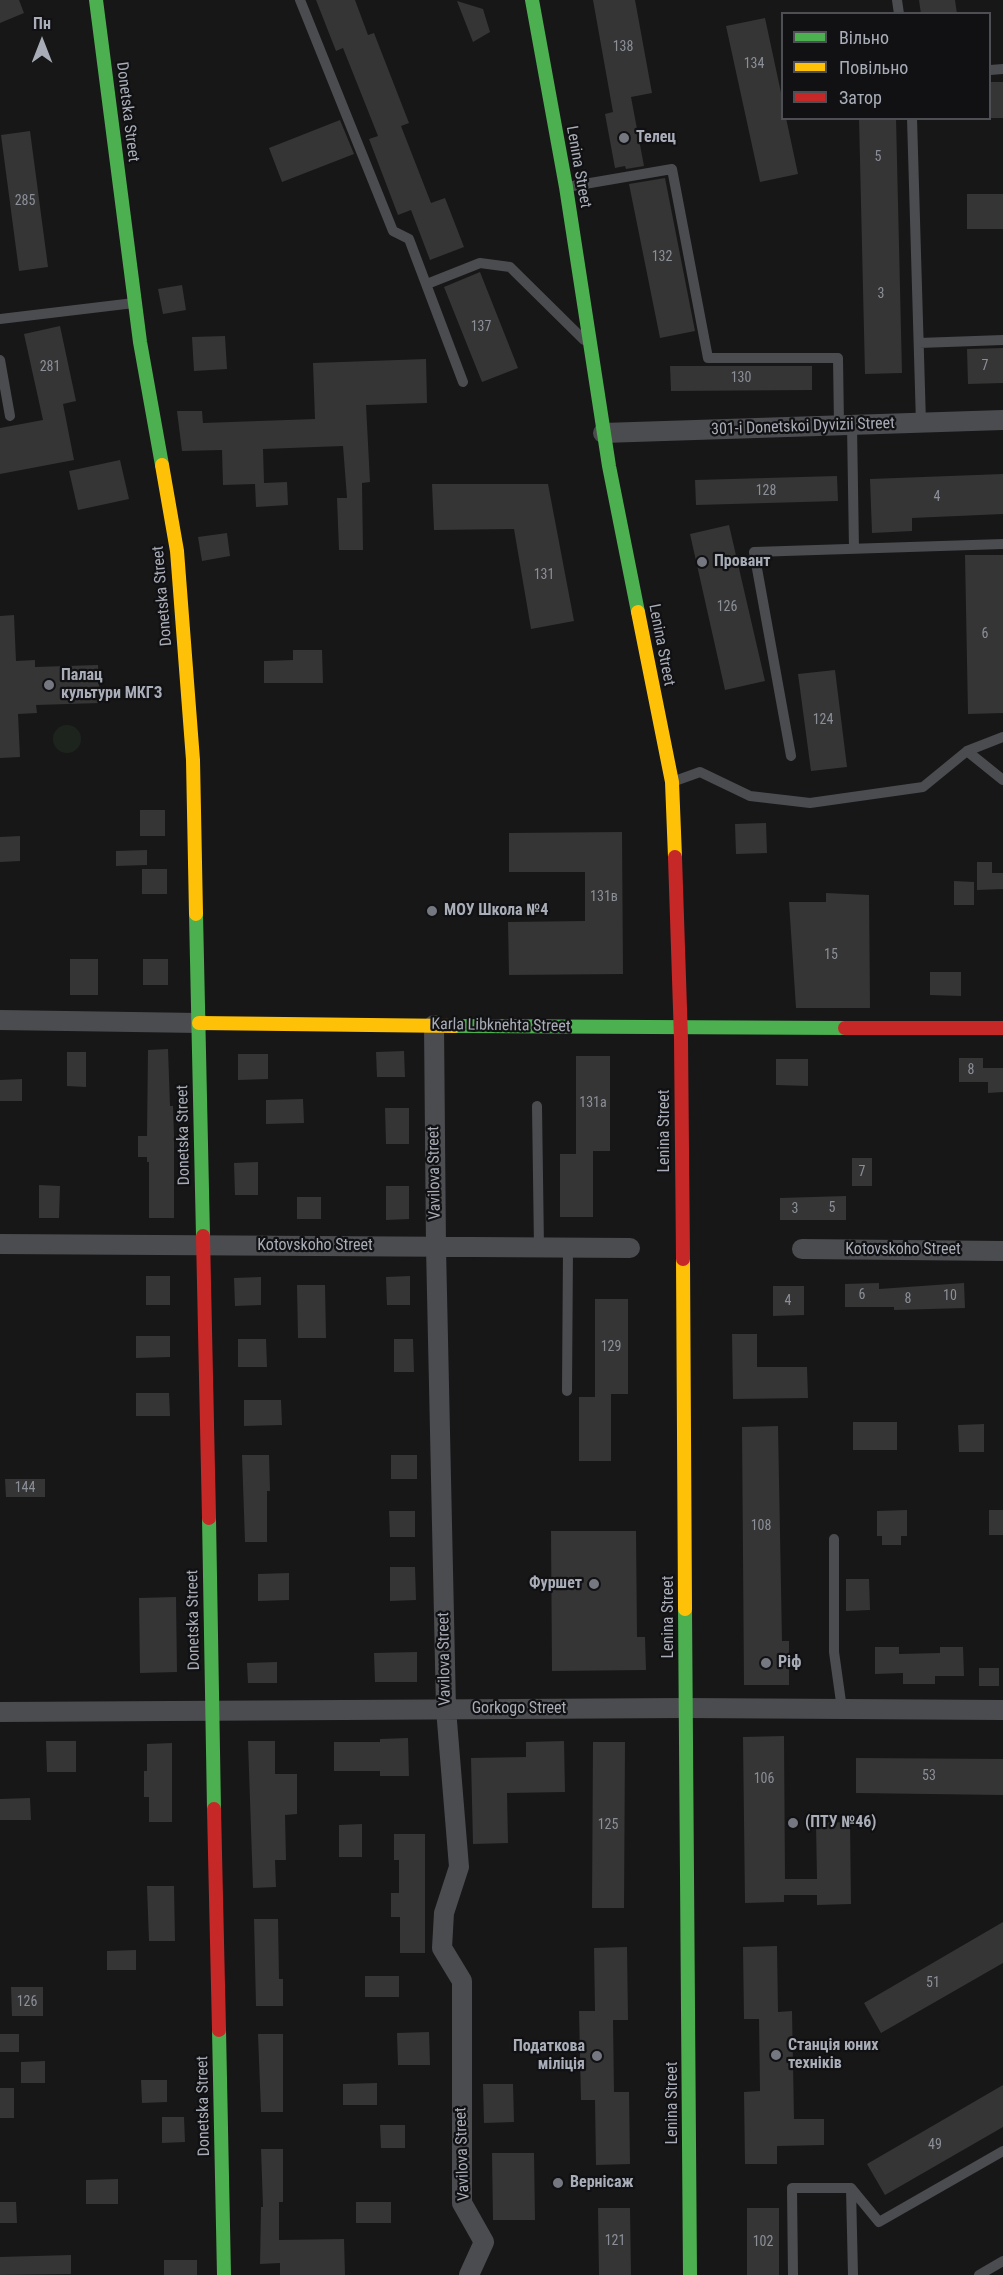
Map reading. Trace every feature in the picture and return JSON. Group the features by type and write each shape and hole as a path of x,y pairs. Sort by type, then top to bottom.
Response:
{"street":[{"name":"Donetska Street","path":"96,0 135,303 177,551 193,760 224,2275"},
{"name":"Lenina Street","path":"532,0 566,187 603,433 672,782 681,1028 690,2275"},
{"name":"301-i Donetskoi Dyvizii Street","path":"603,433 1003,420"},
{"name":"Karla Libknehta Street","path":"0,1020 681,1028 1003,1028"},
{"name":"Vavilova Street","path":"434,1025 436,1247 446,1709 459,1867 444,1913 442,1948 462,1981 462,2203 484,2242 469,2275"},
{"name":"Kotovskoho Street","path":"0,1244 630,1248"},
{"name":"Kotovskoho Street","path":"802,1249 1003,1251"},
{"name":"Gorkogo Street","path":"0,1712 686,1708 1003,1710"}],"lane":[{"path":"300,0 393,231 409,239 463,382"},
{"path":"912,120 921,423"},
{"path":"566,187 672,169 708,358 838,358 854,549"},
{"path":"427,284 480,263 510,267 590,346"},
{"path":"0,319 135,303"},
{"path":"919,343 1003,340"},
{"path":"0,360 10,416"},
{"path":"791,756 754,552 1003,544"},
{"path":"672,782 700,772 750,796 810,803 922,787 968,751 1003,736"},
{"path":"968,751 1003,780"},
{"path":"537,1106 539,1248"},
{"path":"567,1391 568,1248"},
{"path":"834,1539 834,1652 842,1709"},
{"path":"851,2188 879,2222 1003,2151"},
{"path":"793,2275 792,2188 851,2188"},
{"path":"851,2188 854,2275"},
{"path":"979,2275 1003,2261"}],"shaded area":[{"path":"67,725 77,729 81,739 77,749 67,753 57,749 53,739 57,729"}],"building":[{"path":"0,0 19,0 24,13 0,23"},
{"path":"316,0 355,0 368,35 374,33 409,123 401,126 431,203 445,198 464,247 430,260 411,210 398,215 369,139 378,136 343,48 336,51"},
{"path":"593,0 635,0 652,93 631,97 644,166 615,168 605,114 613,112"},
{"path":"919,0 955,0 957,12 921,12"},
{"path":"457,1 483,9 490,32 473,42"},
{"path":"765,18 781,93 781,120 786,120 798,174 760,182 726,26"},
{"path":"991,82 1003,82 1003,118 991,118"},
{"path":"340,120 354,154 282,182 269,148"},
{"path":"859,120 896,120 902,373 865,374"},
{"path":"30,131 48,267 19,271 1,135"},
{"path":"665,178 695,331 660,338 629,184"},
{"path":"967,194 1003,194 1003,229 967,229"},
{"path":"480,272 518,368 482,382 444,287"},
{"path":"182,285 186,310 163,314 158,289"},
{"path":"60,326 76,401 63,404 74,460 0,474 0,428 43,420 24,334"},
{"path":"225,336 227,369 194,371 192,337"},
{"path":"1003,348 1003,383 968,384 967,349"},
{"path":"426,359 427,403 366,405 370,482 362,483 363,550 339,550 337,498 347,498 343,446 263,449 264,483 287,482 288,505 256,507 255,484 223,485 222,450 182,451 177,411 202,411 203,423 315,419 313,363"},
{"path":"670,366 812,366 812,390 671,391"},
{"path":"120,460 129,499 78,510 69,471"},
{"path":"1003,474 1003,514 912,518 912,531 872,533 870,479"},
{"path":"837,476 838,501 696,505 695,480"},
{"path":"432,484 548,484 574,621 531,629 514,529 434,530"},
{"path":"729,525 765,681 725,690 690,534"},
{"path":"227,533 230,556 202,561 198,537"},
{"path":"965,555 1003,555 1003,713 968,714"},
{"name":"Палац культури МКГЗ","path":"14,615 16,661 35,660 35,667 98,665 100,703 36,705 37,713 18,714 20,757 0,758 0,616"},
{"path":"293,650 322,650 323,683 264,683 264,661 293,660"},
{"path":"835,670 847,767 811,771 798,674"},
{"path":"140,810 165,810 165,836 140,836"},
{"path":"766,823 767,853 736,854 735,824"},
{"path":"622,832 623,974 509,975 508,922 585,921 585,872 509,872 509,833"},
{"path":"20,836 20,861 0,862 0,837"},
{"path":"147,850 147,865 116,866 116,851"},
{"path":"977,862 992,862 992,873 1003,873 1003,889 977,890"},
{"path":"142,869 167,869 167,894 142,894"},
{"path":"954,881 974,882 974,905 954,905"},
{"path":"826,893 869,895 870,1008 796,1008 789,902 826,902"},
{"path":"70,959 98,959 98,995 70,995"},
{"path":"143,959 168,959 168,985 143,985"},
{"path":"930,972 961,972 961,996 930,995"},
{"path":"168,1049 170,1106 173,1106 174,1218 149,1218 149,1162 147,1162 147,1157 138,1157 138,1136 147,1136 148,1050"},
{"path":"404,1051 405,1077 377,1077 376,1052"},
{"path":"67,1052 86,1052 86,1087 67,1086"},
{"path":"238,1054 268,1054 268,1079 238,1080"},
{"path":"576,1056 610,1056 610,1151 593,1151 593,1217 560,1217 560,1154 576,1154"},
{"path":"959,1058 983,1058 983,1068 1003,1068 1003,1092 988,1093 988,1082 959,1082"},
{"path":"776,1059 808,1059 808,1086 776,1085"},
{"path":"22,1079 22,1101 0,1101 0,1080"},
{"path":"303,1099 304,1123 266,1124 266,1100"},
{"path":"385,1108 409,1108 409,1144 386,1144"},
{"path":"852,1158 872,1158 872,1186 852,1186"},
{"path":"258,1162 258,1195 235,1195 234,1163"},
{"path":"39,1185 60,1186 59,1218 39,1218"},
{"path":"386,1186 409,1186 409,1219 386,1220"},
{"path":"846,1196 846,1220 780,1220 780,1198"},
{"path":"297,1197 321,1197 321,1219 297,1219"},
{"path":"146,1276 170,1276 170,1305 146,1305"},
{"path":"410,1276 410,1305 387,1305 386,1277"},
{"path":"261,1277 261,1305 235,1306 234,1278"},
{"path":"879,1283 879,1289 964,1283 965,1308 894,1310 894,1307 845,1307 845,1284"},
{"path":"297,1285 325,1285 326,1338 298,1338"},
{"path":"773,1286 804,1286 804,1315 773,1316"},
{"path":"595,1299 628,1299 628,1394 611,1394 611,1461 579,1461 579,1397 595,1397"},
{"path":"732,1334 757,1334 757,1367 807,1367 808,1398 733,1399"},
{"path":"136,1336 170,1336 170,1357 136,1358"},
{"path":"238,1339 266,1339 267,1367 238,1367"},
{"path":"394,1339 413,1339 414,1372 394,1372"},
{"path":"136,1393 169,1393 170,1416 136,1416"},
{"path":"244,1400 281,1400 282,1425 244,1426"},
{"path":"853,1422 897,1422 897,1450 853,1450"},
{"path":"984,1424 984,1452 959,1452 958,1425"},
{"path":"778,1426 782,1641 789,1641 789,1685 744,1685 742,1427"},
{"path":"242,1455 269,1455 270,1491 267,1491 267,1542 245,1542"},
{"path":"391,1455 417,1455 417,1479 391,1479"},
{"path":"5,1479 45,1479 45,1497 6,1497"},
{"path":"907,1510 907,1536 901,1536 901,1545 882,1545 882,1536 877,1536 877,1511"},
{"path":"989,1510 1003,1510 1003,1535 989,1535"},
{"path":"389,1511 415,1511 415,1537 390,1537"},
{"name":"Фуршет","path":"551,1531 636,1531 637,1637 645,1637 646,1670 552,1671"},
{"path":"390,1567 415,1567 416,1600 390,1601"},
{"path":"289,1573 289,1600 258,1601 258,1574"},
{"path":"846,1579 869,1579 870,1610 846,1611"},
{"path":"176,1597 177,1672 140,1673 139,1598"},
{"path":"875,1647 899,1647 899,1654 940,1653 940,1647 963,1647 964,1676 935,1676 935,1684 903,1684 903,1673 875,1674"},
{"path":"417,1652 417,1682 375,1682 374,1653"},
{"path":"277,1662 277,1683 248,1683 247,1663"},
{"path":"979,1668 999,1668 999,1686 979,1686"},
{"path":"784,1736 785,1879 817,1879 816,1823 850,1822 851,1904 817,1905 817,1895 784,1895 784,1902 745,1903 743,1737"},
{"path":"408,1738 409,1776 380,1776 380,1771 334,1771 334,1742 380,1742 380,1739"},
{"path":"46,1741 76,1741 76,1772 47,1772"},
{"path":"248,1741 275,1741 275,1774 297,1774 297,1814 285,1815 286,1860 275,1860 276,1887 253,1888"},
{"path":"564,1741 565,1792 507,1793 508,1843 473,1844 471,1758 526,1757 526,1742"},
{"path":"593,1742 625,1742 624,1908 592,1908"},
{"path":"172,1743 172,1822 149,1822 149,1797 144,1797 147,1744"},
{"path":"856,1758 1003,1759 1003,1795 856,1793"},
{"path":"30,1798 31,1820 0,1820 0,1799"},
{"path":"362,1824 362,1857 339,1857 339,1825"},
{"path":"394,1834 425,1834 425,1953 400,1953 400,1917 391,1917 391,1893 399,1893 399,1860 394,1860"},
{"path":"147,1886 174,1886 175,1941 149,1941"},
{"path":"254,1919 278,1919 279,1979 283,1979 283,2006 256,2006"},
{"path":"1003,1922 1003,1963 881,2033 864,2003"},
{"name":"Станція юних техніків","path":"777,1946 778,2012 792,2011 794,2119 824,2119 824,2145 777,2146 777,2164 745,2164 744,2092 760,2091 759,2019 744,2019 743,1947"},
{"name":"Податкова міліція","path":"627,1947 628,2020 613,2020 614,2092 629,2092 630,2164 596,2165 595,2100 581,2100 579,2011 595,2011 594,1948"},
{"path":"136,1950 136,1970 107,1970 107,1951"},
{"path":"365,1976 399,1976 399,1997 365,1997"},
{"path":"11,1987 43,1987 43,2016 12,2016"},
{"path":"429,2032 430,2065 398,2065 397,2033"},
{"path":"0,2034 19,2034 19,2052 0,2052"},
{"path":"258,2034 283,2034 283,2112 261,2112"},
{"path":"45,2061 45,2083 21,2083 21,2062"},
{"path":"141,2080 167,2080 167,2102 142,2103"},
{"path":"377,2083 377,2105 343,2105 343,2084"},
{"path":"483,2084 513,2084 514,2122 484,2123"},
{"path":"1003,2085 1003,2127 885,2195 867,2164"},
{"path":"0,2088 14,2088 14,2118 0,2118"},
{"path":"162,2117 184,2117 185,2142 162,2143"},
{"path":"380,2125 405,2125 405,2148 381,2148"},
{"path":"261,2149 283,2149 283,2202 279,2202 279,2240 344,2239 345,2275 280,2275 280,2263 260,2264 261,2207 263,2207"},
{"path":"492,2153 534,2153 535,2220 493,2220"},
{"path":"118,2179 118,2204 86,2204 86,2180"},
{"path":"0,2202 16,2202 17,2223 0,2223"},
{"path":"356,2202 391,2202 391,2223 356,2223"},
{"path":"598,2208 630,2208 631,2275 599,2275"},
{"path":"747,2208 779,2208 779,2275 747,2275"},
{"path":"71,2255 71,2274 0,2275 0,2257"},
{"path":"164,2260 197,2260 197,2275 164,2275"}],"traffic: fast":[{"path":"96,0 140,342 162,465"},
{"path":"532,0 566,187 609,466 638,612"},
{"path":"196,914 203,1236"},
{"path":"455,1026 845,1028"},
{"path":"209,1518 214,1809"},
{"path":"685,1609 690,2275"},
{"path":"219,2030 224,2275"}],"traffic: slow":[{"path":"162,465 177,551 193,760 196,914"},
{"path":"638,612 672,782 675,857"},
{"path":"199,1023 455,1026"},
{"path":"683,1259 685,1609"}],"traffic: jam":[{"path":"675,857 681,1039 683,1259"},
{"path":"845,1028 1003,1028"},
{"path":"203,1236 209,1518"},
{"path":"214,1809 219,2030"}],"place":[{"name":"Телец","path":"624,138"},
{"name":"Провант","path":"702,562"},
{"name":"Палац культури МКГЗ","path":"49,685"},
{"name":"МОУ Школа №4","path":"432,911"},
{"name":"Фуршет","path":"594,1584"},
{"name":"Ріф","path":"766,1663"},
{"name":"(ПТУ №46)","path":"793,1823"},
{"name":"Станція юних техніків","path":"776,2055"},
{"name":"Податкова міліція","path":"597,2056"},
{"name":"Вернісаж","path":"558,2183"}]}
